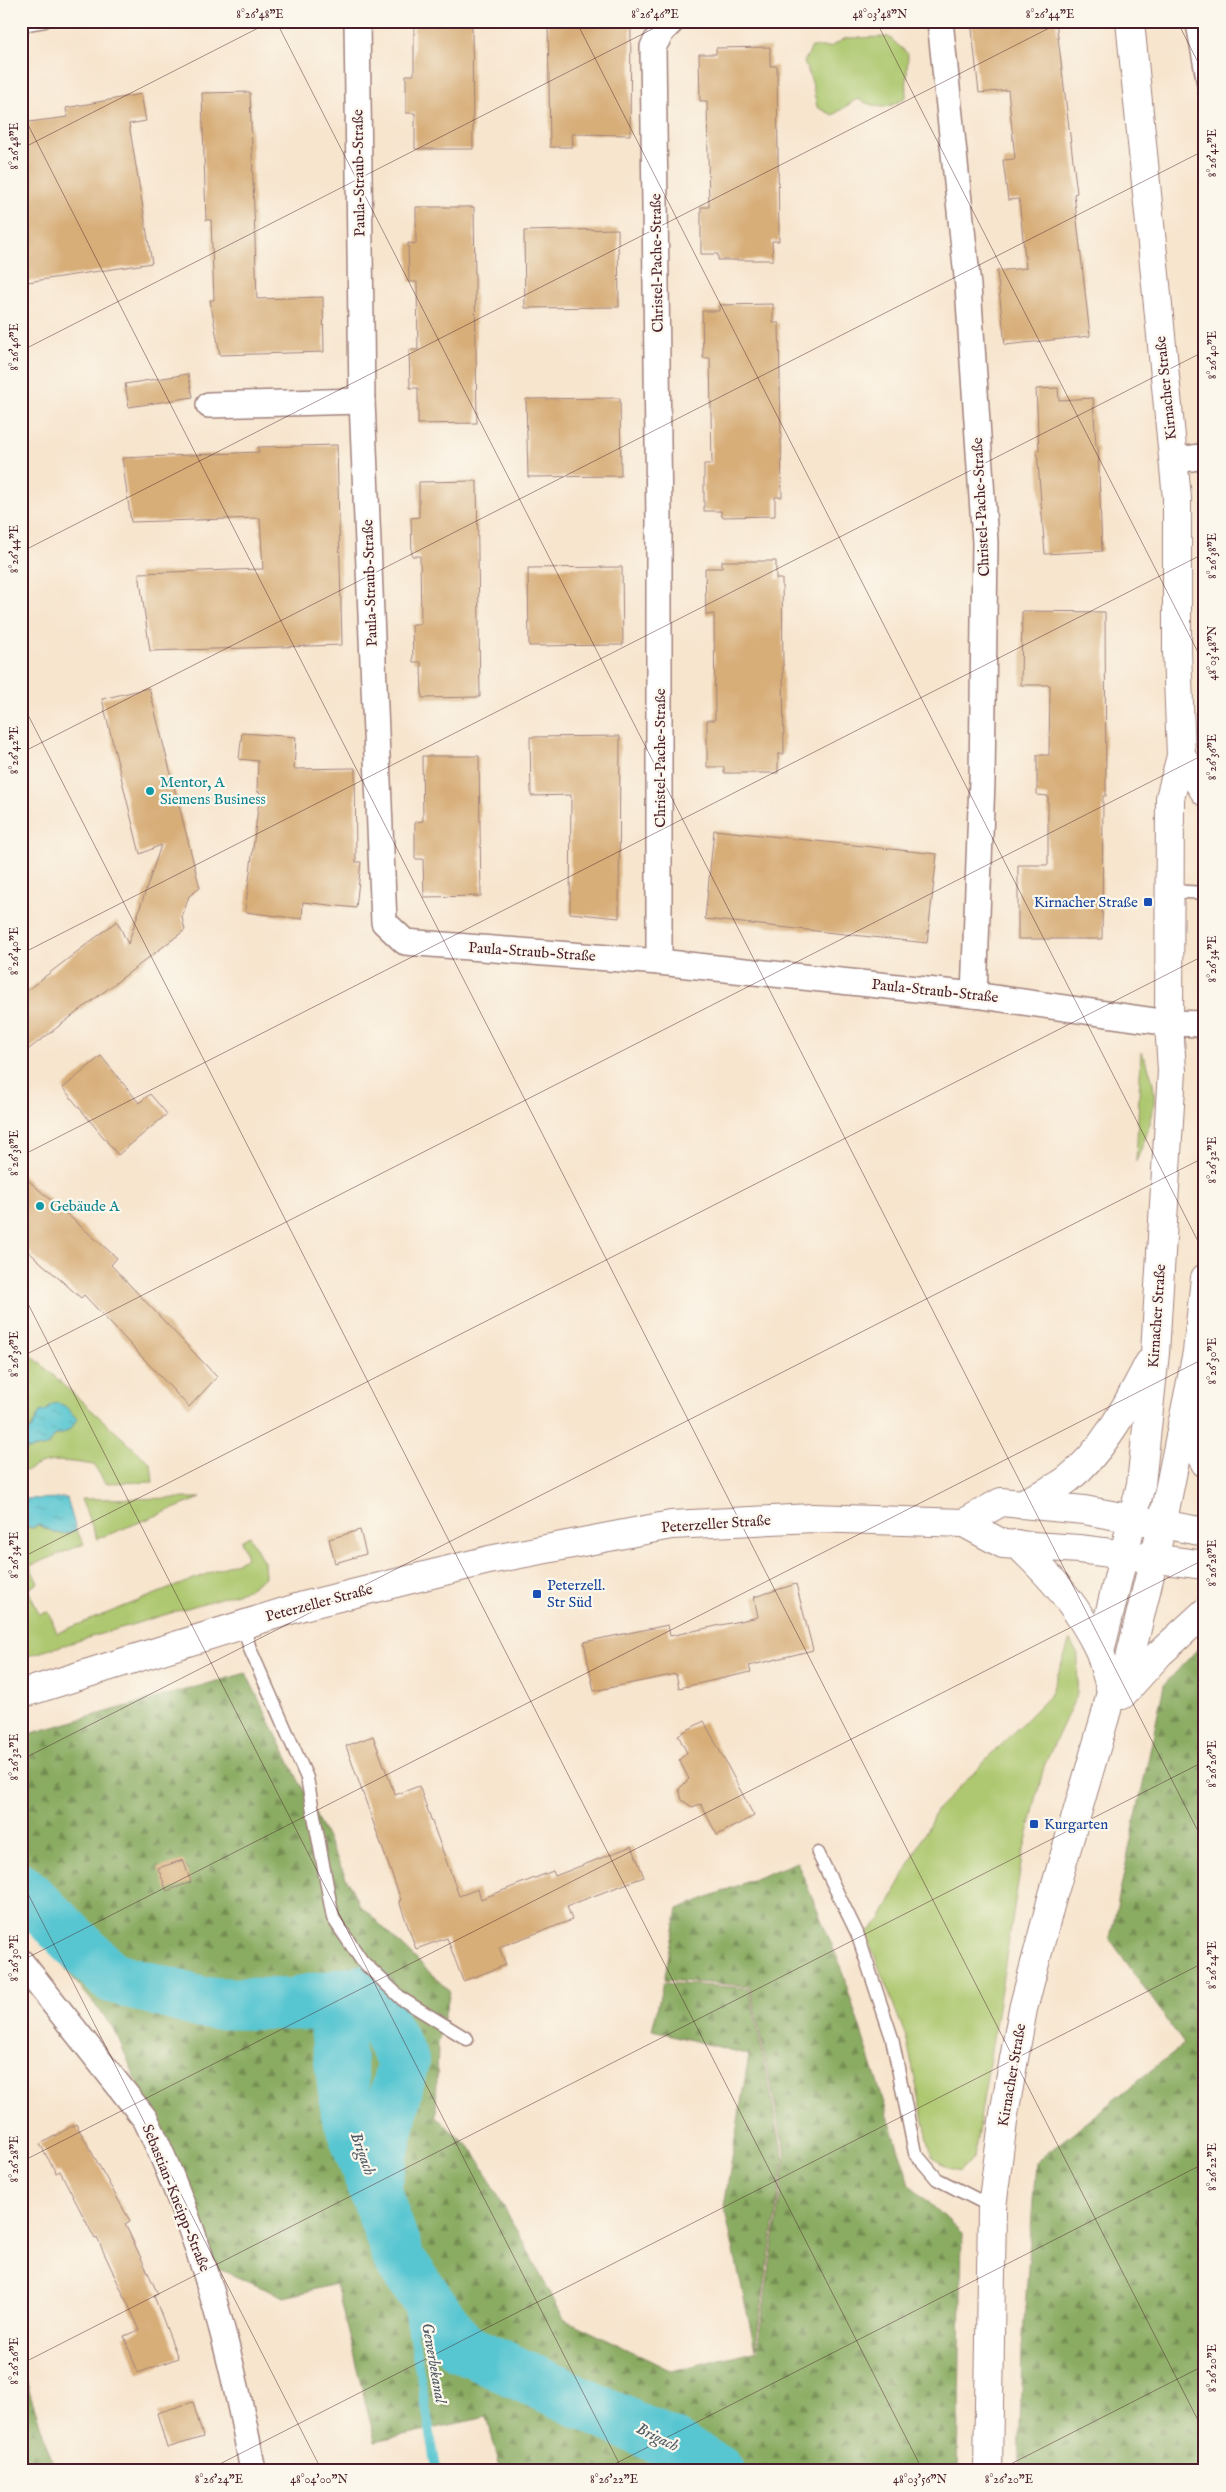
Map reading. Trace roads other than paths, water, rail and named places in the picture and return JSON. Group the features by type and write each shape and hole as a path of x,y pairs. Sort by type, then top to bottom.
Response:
{"main road":[{"name":"Kirnacher Straße","path":"1109,1700 1100,1652 1141,1484 1154,1353 1172,1071 1169,1022 1170,798 1181,756 1177,652 1177,498 1130,21"},
{"path":"1181,756 1205,792"},
{"name":"Kirnacher Straße","path":"988,2471 992,2207 1004,2114 1023,2009 1051,1902 1109,1700 1128,1666 1162,1525 1197,1352 1205,1278"},
{"path":"1020,1504 1068,1479 1082,1465 1118,1423 1154,1353"},
{"path":"1182,1424 1205,1463"},
{"path":"964,1523 1002,1502 1084,1510 1205,1532"},
{"name":"Peterzeller Straße","path":"21,1694 303,1606 489,1560 671,1525 830,1518 964,1523"},
{"path":"964,1523 1003,1544 1123,1554 1205,1565"},
{"path":"1017,1544 1065,1594 1085,1621 1100,1652"},
{"path":"1109,1700 1205,1612"}],"street":[{"name":"Paula-Straub-Straße","path":"357,21 362,401 384,922 405,942 659,962 974,995 1169,1022 1205,1024"},
{"name":"Christel-Pache-Straße","path":"659,962 660,522 653,47 662,31 672,21"},
{"name":"Christel-Pache-Straße","path":"940,21 968,286 985,542 982,780 974,995"},
{"path":"209,405 362,401"},
{"path":"1173,461 1205,456"},
{"name":"Sebastian-Kneipp-Straße","path":"21,1962 146,2120 190,2223 209,2278 229,2354 254,2471"}],"lane":[{"path":"21,25 45,21"},
{"path":"1192,21 1205,93"},
{"path":"1170,891 1205,893"},
{"path":"243,1624 250,1649 307,1778 333,1918 362,1962 402,1999 467,2039"},
{"path":"818,1853 857,1933 892,2038 915,2152 937,2179 992,2207"}],"water":[{"path":"58,1403 65,1406 77,1419 73,1425 66,1432 56,1435 47,1446 21,1451 21,1439 25,1431 31,1429 40,1412 47,1410 50,1405"},
{"path":"67,1498 76,1530 60,1534 38,1525 32,1528 21,1525 21,1499"}],"waterway":[{"name":"Brigach","path":"21,1889 111,1977 202,2003 333,2005 347,2114 400,2261 461,2347 673,2445 718,2471"},
{"path":"302,2001 366,1990 403,2061 375,2187"},
{"name":"Gewerbekanal","path":"400,2261 437,2471"}],"place":[{"name":"Mentor, A Siemens Business","path":"150,791"},
{"name":"Kirnacher Straße","path":"1148,902"},
{"name":"Gebäude A","path":"40,1206"},
{"name":"Peterzell. Str Süd","path":"537,1594"},
{"name":"Kurgarten","path":"1034,1824"}]}
